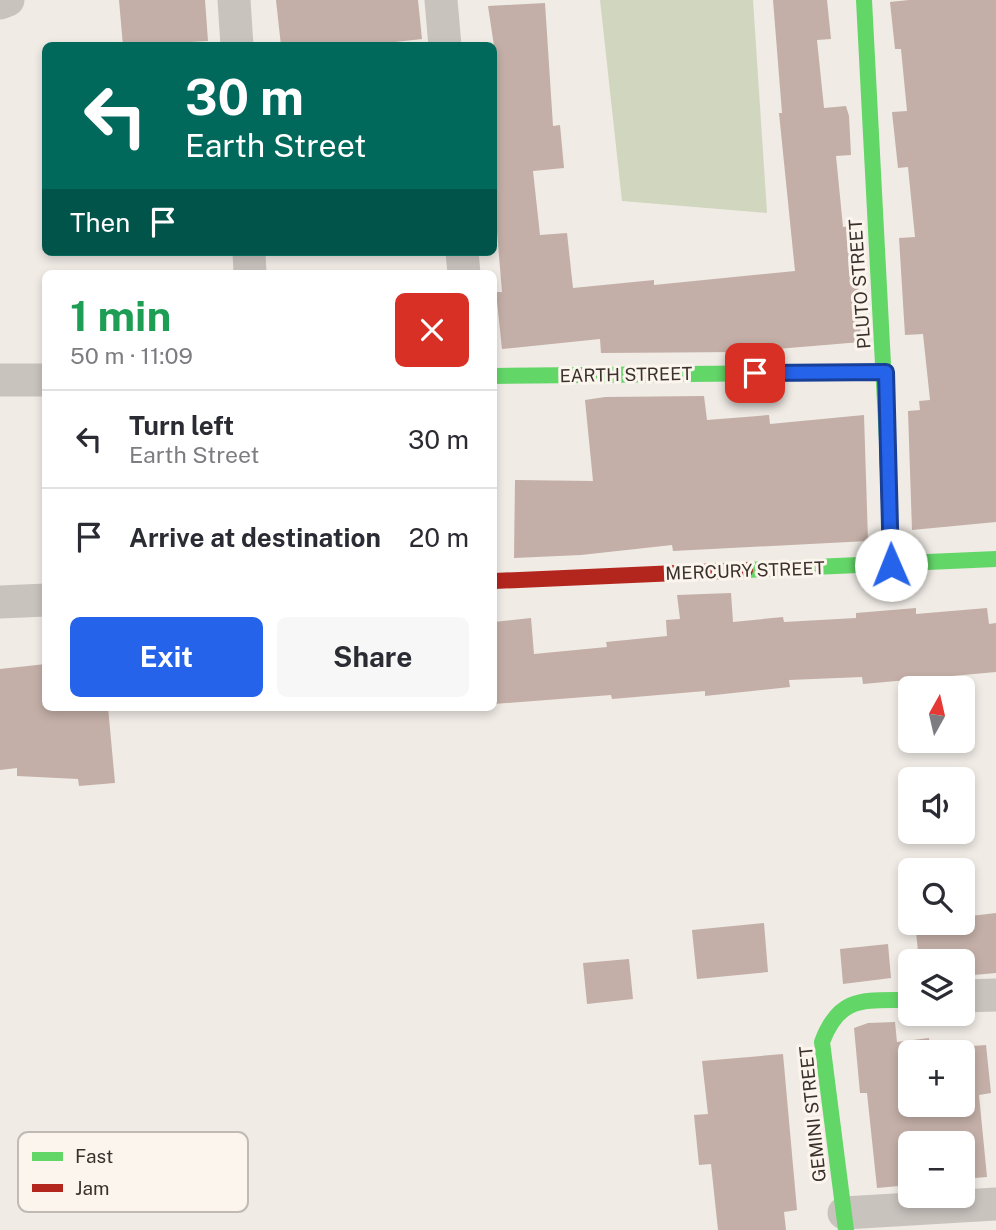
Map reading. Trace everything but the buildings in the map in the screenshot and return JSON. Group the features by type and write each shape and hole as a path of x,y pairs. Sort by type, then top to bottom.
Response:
{"street":[{"path":"0,3 8,0"},
{"path":"234,0 237,42"},
{"path":"441,0 445,42"},
{"name":"PLUTO STREET","path":"864,0 886,372 891,565"},
{"name":"EARTH STREET","path":"497,376 886,372"},
{"path":"0,380 42,380"},
{"name":"MERCURY STREET","path":"497,581 996,559"},
{"path":"0,602 42,600"},
{"path":"975,996 996,995"},
{"name":"GEMINI STREET","path":"845,1222 822,1042 829,1018 849,1003 898,1001"},
{"path":"845,1222 996,1204"}],"green space":[{"path":"600,0 753,0 767,213 622,201"}],"traffic: fast":[{"path":"864,0 887,441"},
{"path":"497,376 885,372"},
{"path":"745,570 996,559"},
{"path":"846,1230 822,1042 829,1026 846,1008 867,1001 898,1000"}],"traffic: jam":[{"path":"887,441 891,565"},
{"path":"497,581 745,570"}],"route":[{"path":"755,373 886,372 891,565"}]}
